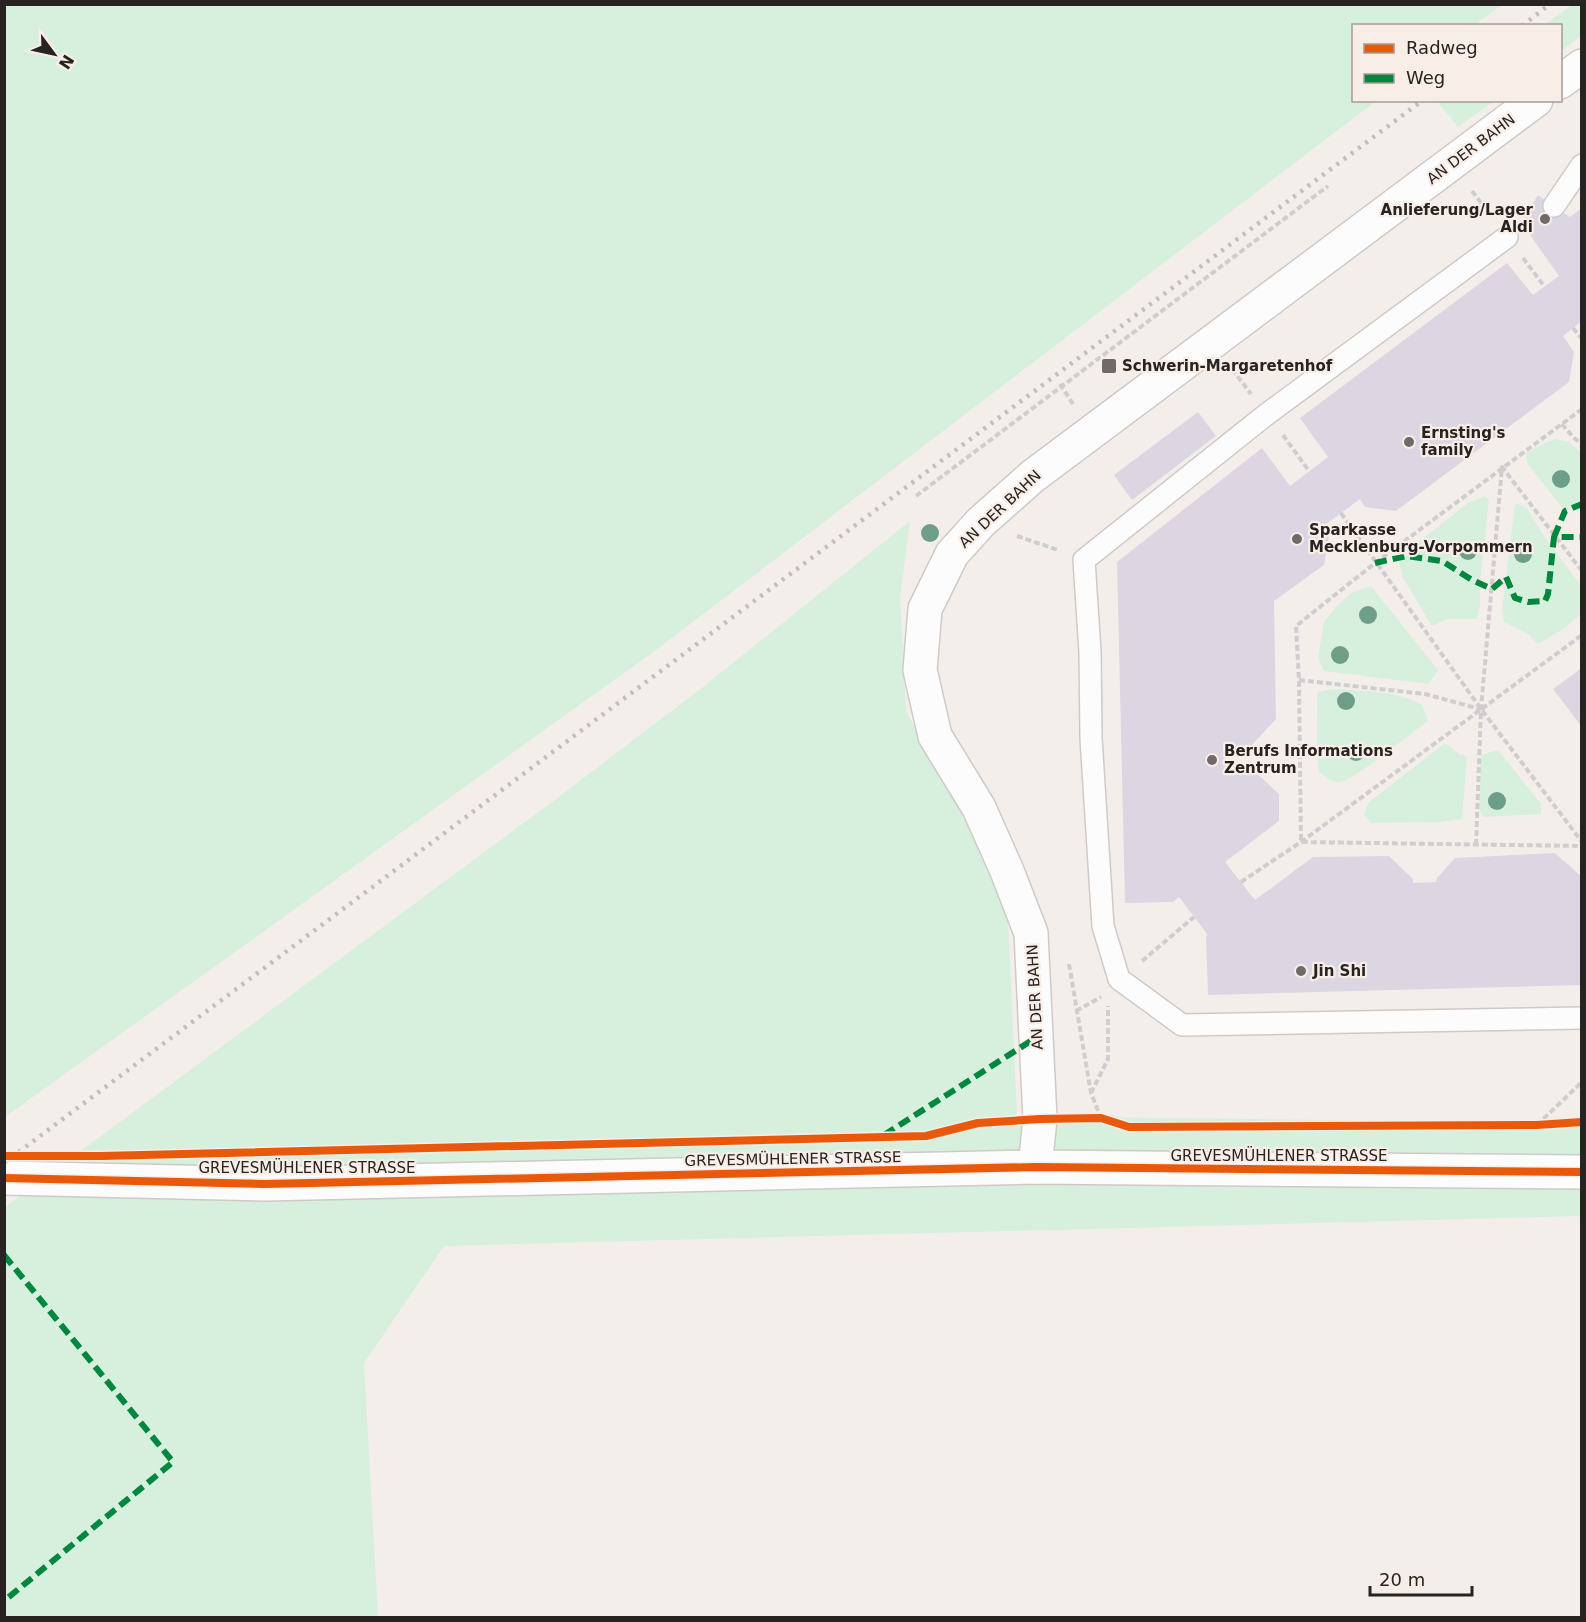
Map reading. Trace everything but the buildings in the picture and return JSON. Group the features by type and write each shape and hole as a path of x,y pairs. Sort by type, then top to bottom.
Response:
{"street":[{"path":"1562,80 1581,66"},
{"name":"AN DER BAHN","path":"1035,1167 1040,1119 1031,933 979,808 935,736 920,670 925,609 952,554 981,522 1033,476 1533,102"},
{"name":"GREVESMÜHLENER STRASSE","path":"4,1178 265,1184 1035,1167 1581,1172"}],"lane":[{"path":"1554,206 1581,165"},
{"path":"1507,237 1267,414 1084,560 1090,652 1091,738 1103,926 1119,979 1182,1024 1581,1018"}],"path":[{"path":"916,496 1328,186"},
{"path":"1573,328 1581,339"},
{"path":"1061,386 1078,413"},
{"path":"1301,842 1296,626 1375,563 1581,409"},
{"path":"1562,424 1581,444"},
{"path":"1502,467 1581,571"},
{"path":"1476,845 1481,709 1502,467"},
{"path":"1341,513 1375,563 1581,844"},
{"path":"981,522 1084,560"},
{"path":"1241,882 1301,842 1581,635"},
{"path":"1299,680 1425,694 1481,709"},
{"path":"1301,842 1581,844"},
{"path":"1101,1118 1091,1093 1108,1059 1108,1004"},
{"path":"1537,1125 1581,1082"},
{"path":"1091,1118 1110,1121"},
{"path":"1525,1125 1548,1125"}],"green space":[{"path":"5,4 1502,4 1475,24 1352,24 1352,102 1375,102 660,647 5,1117"},
{"path":"1572,5 1581,5 1581,36 1562,50 1562,24 1545,24"},
{"path":"1442,102 1493,102 1458,127 1439,104"},
{"path":"1555,439 1569,442 1581,453 1581,504 1565,511 1527,463 1526,454"},
{"path":"1485,496 1489,500 1477,619 1447,619 1432,626 1403,578 1398,558 1468,503"},
{"path":"1515,503 1527,508 1542,533 1581,586 1581,614 1563,629 1538,644 1528,634 1504,622 1502,610"},
{"path":"910,521 900,598 906,711 967,824 1008,918 1017,1116 1581,1123 1581,1216 444,1246 364,1363 378,1617 5,1618 5,1207 552,802 703,687"},
{"path":"1371,586 1438,670 1429,684 1324,671 1318,658 1324,622 1351,593"},
{"path":"1332,689 1401,696 1422,705 1428,721 1357,774 1346,780 1333,781 1319,772 1317,758 1318,692"},
{"path":"1445,743 1459,754 1467,756 1462,819 1440,822 1371,823 1364,814 1369,802"},
{"path":"1498,750 1541,804 1541,814 1483,817 1479,809 1481,755"}],"railway":[{"path":"1525,24 1550,4"},
{"path":"4,1163 1420,102"}],"marked path":[{"path":"1554,537 1565,511 1582,504"},
{"path":"1375,563 1407,556 1442,561 1472,580 1492,589 1506,577 1515,598 1528,602 1545,601 1548,594 1554,537 1582,537"},
{"path":"884,1135 1037,1037"},
{"path":"4,1255 173,1462 4,1601"}],"cycle path":[{"path":"4,1156 101,1156 926,1136 978,1123 1040,1119 1101,1118 1129,1127 1537,1125 1582,1122"},
{"path":"4,1178 265,1184 1035,1167 1582,1172"}],"place":[{"name":"Anlieferung/Lager Aldi","path":"1545,219"},
{"name":"Schwerin-Margaretenhof","path":"1109,366"},
{"name":"Ernsting's family","path":"1409,442"},
{"name":"Sparkasse Mecklenburg-Vorpommern","path":"1297,539"},
{"name":"Berufs Informations Zentrum","path":"1212,760"},
{"name":"Jin Shi","path":"1301,971"}]}
